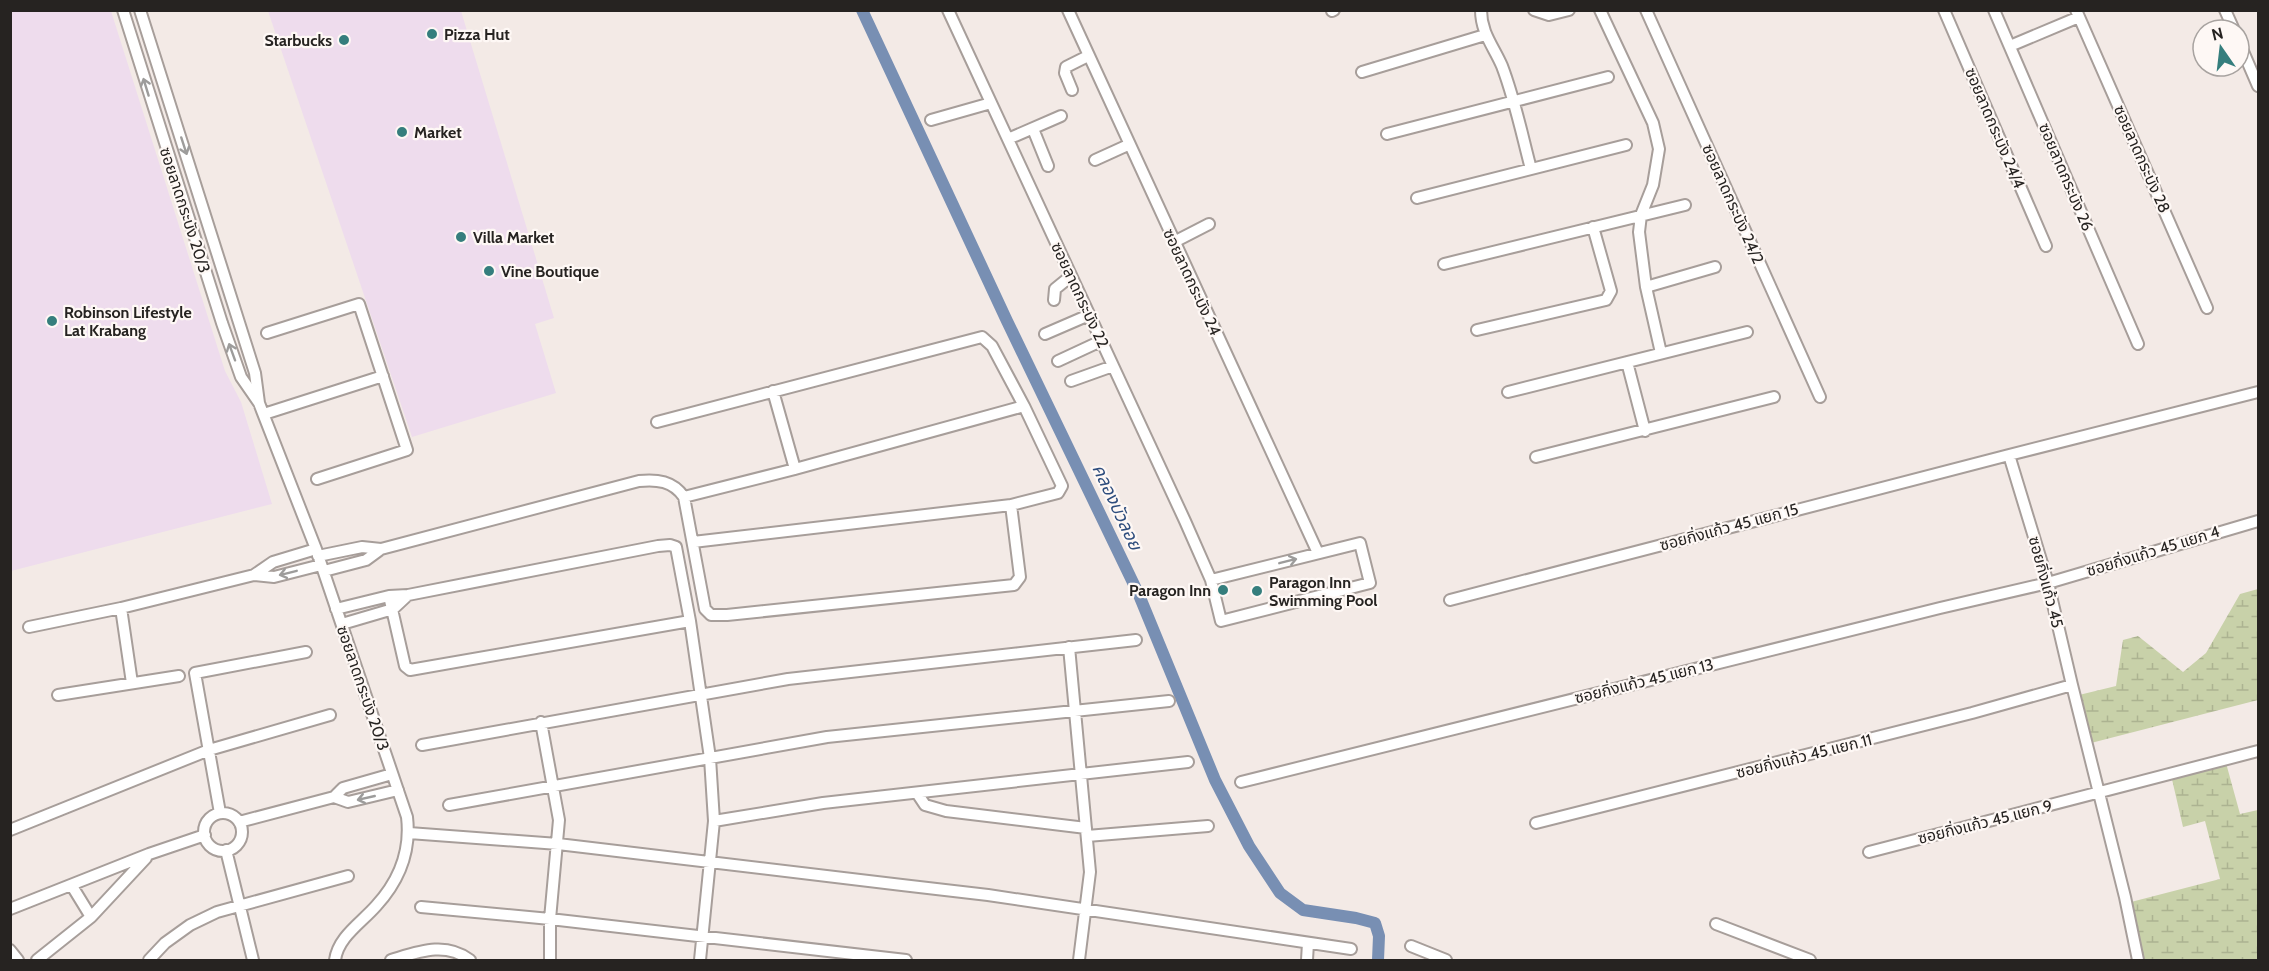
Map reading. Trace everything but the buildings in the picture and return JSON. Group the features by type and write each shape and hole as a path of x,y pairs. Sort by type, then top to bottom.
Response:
{"street":[{"name":"ซอยลาดกระบัง 20/3","path":"123,10 222,323 241,376 264,414 320,560 407,817 409,833 404,860 396,880 375,907 347,936 336,951 335,960"},
{"name":"ซอยลาดกระบัง 20/3","path":"140,10 255,373 259,403"},
{"name":"ซอยลาดกระบัง 22","path":"948,10 1211,580 1221,621 1370,583 1360,543 1318,553"},
{"name":"ซอยลาดกระบัง 24","path":"1068,10 1128,145 1318,553"},
{"path":"1481,10 1485,35 1501,64 1514,102 1531,170"},
{"path":"1534,10 1549,15 1569,10"},
{"path":"1600,10 1653,123 1659,149 1653,185 1641,215 1640,246 1646,287 1661,353"},
{"name":"ซอยลาดกระบัง 24/2","path":"1646,10 1820,396"},
{"name":"ซอยลาดกระบัง 24/4","path":"1944,10 2046,246"},
{"name":"ซอยลาดกระบัง 26","path":"1994,10 2138,344"},
{"path":"2010,46 2078,14"},
{"name":"ซอยลาดกระบัง 28","path":"2078,14 2207,308"},
{"path":"1362,72 1485,35"},
{"path":"1071,90 1065,73 1066,67 1088,56"},
{"path":"2251,68 2259,86"},
{"path":"1387,134 1608,77"},
{"path":"153,109 170,103"},
{"path":"930,120 991,104"},
{"path":"1008,140 1061,116"},
{"path":"1033,129 1048,166"},
{"path":"1095,160 1128,145"},
{"path":"1417,198 1626,145"},
{"path":"1444,264 1685,205"},
{"path":"1174,242 1209,224"},
{"path":"1477,330 1606,300 1611,291 1593,227"},
{"path":"1646,287 1714,267"},
{"path":"206,277 224,272"},
{"path":"1054,300 1057,286 1071,276"},
{"path":"267,333 359,304 407,450 317,479"},
{"path":"1045,334 1089,315"},
{"path":"222,323 238,317"},
{"path":"1508,392 1747,332"},
{"path":"657,422 982,336 992,346 1024,406 1062,489 1058,493 1011,506 693,542"},
{"path":"1058,361 1101,341"},
{"path":"1627,362 1645,431"},
{"path":"1071,381 1113,366"},
{"path":"264,414 383,376"},
{"path":"773,391 795,469"},
{"path":"2009,455 2259,392"},
{"path":"1536,457 1774,397"},
{"path":"684,497 1024,406"},
{"name":"ซอยกิ่งแก้ว 45","path":"2009,455 2048,583 2126,897 2138,960"},
{"name":"ซอยกิ่งแก้ว 45 แยก 15","path":"1450,600 2009,455"},
{"path":"29,627 121,608 255,575 274,577 362,547 381,549 639,481 662,481 672,484 684,497 705,609 711,615 1014,585 1020,577 1011,506"},
{"name":"ซอยกิ่งแก้ว 45 แยก 4","path":"2048,583 2259,521"},
{"path":"336,609 389,596 408,595 670,545 678,550 710,758 714,821 700,960"},
{"path":"255,575 273,562 366,561 381,549"},
{"path":"1211,580 1318,553"},
{"name":"ซอยกิ่งแก้ว 45 แยก 13","path":"1241,782 2048,583"},
{"path":"342,624 393,609 408,595"},
{"path":"389,596 405,666 410,670 690,621"},
{"path":"121,608 132,683"},
{"path":"422,745 788,678 1136,640"},
{"path":"1068,648 1090,872 1079,960"},
{"path":"220,813 195,673 306,652"},
{"path":"58,695 179,676"},
{"name":"ซอยกิ่งแก้ว 45 แยก 11","path":"1536,823 1972,714 2072,685"},
{"path":"449,805 827,737 1169,701"},
{"path":"10,830 209,750 330,715"},
{"path":"541,722 559,820 550,919 550,960"},
{"name":"ซอยกิ่งแก้ว 45 แยก 9","path":"1869,852 2259,751"},
{"path":"714,821 794,807 1188,762"},
{"path":"239,822 334,797 343,788 392,774"},
{"path":"334,797 348,802 398,790"},
{"path":"916,793 920,800 932,808 1087,832 1208,826"},
{"path":"220,813 231,815 239,822 242,829 239,843 226,850 213,847 205,835 206,824 220,813"},
{"path":"409,833 558,844 988,895 1351,949"},
{"path":"10,909 149,854 205,835"},
{"path":"226,850 253,960"},
{"path":"37,960 91,917 149,854"},
{"path":"148,960 165,943 190,925 217,912 348,876"},
{"path":"72,886 91,917"},
{"path":"421,907 550,919 906,960"},
{"path":"1716,924 1810,960"},
{"path":"1307,960 1308,943"},
{"path":"1410,946 1446,960"},
{"path":"391,960 440,949 452,950 470,960"},
{"path":"10,950 18,960"}],"shaded area":[{"path":"11,10 111,11 225,371 241,402 272,504 11,571"},
{"path":"268,11 461,11 554,318 535,324 556,393 412,437"}],"green space":[{"path":"2258,589 2258,700 2091,743 2079,695 2116,686 2123,640 2138,636 2183,672 2206,653 2240,594"},
{"path":"2226,763 2240,814 2258,810 2258,960 2142,960 2131,902 2220,879 2205,821 2183,827 2171,775"}],"waterway":[{"name":"คลองบัวลอย","path":"862,10 1007,321 1139,595 1215,780 1249,846 1280,893 1303,910 1375,923 1379,936 1378,960"}],"place":[{"name":"Pizza Hut","path":"432,34"},
{"name":"Starbucks","path":"344,40"},
{"name":"Market","path":"402,132"},
{"name":"Villa Market","path":"461,237"},
{"name":"Vine Boutique","path":"489,271"},
{"name":"Robinson Lifestyle Lat Krabang","path":"52,321"},
{"name":"Paragon Inn","path":"1223,590"},
{"name":"Paragon Inn Swimming Pool","path":"1257,591"}]}
